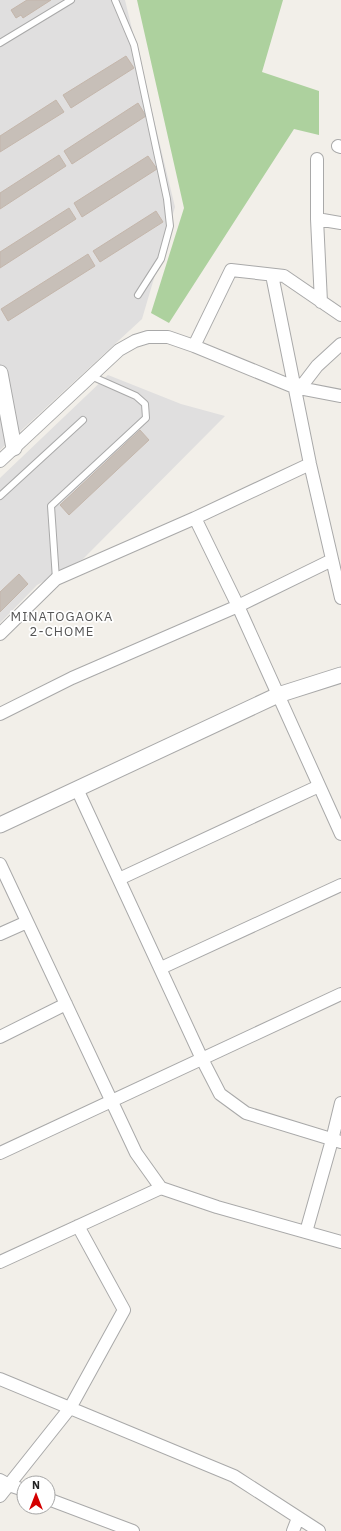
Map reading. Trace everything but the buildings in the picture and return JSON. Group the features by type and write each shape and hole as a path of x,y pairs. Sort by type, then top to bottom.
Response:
{"street":[{"path":"317,159 317,219 321,302"},
{"path":"317,219 341,223"},
{"path":"194,346 231,270 284,276 341,316"},
{"path":"272,275 310,464 340,590"},
{"path":"0,461 119,350 135,341 148,337 168,337 294,386 341,396"},
{"path":"294,386 304,383 317,366 341,344"},
{"path":"0,373 14,448"},
{"path":"0,634 56,579 195,518 310,464"},
{"path":"195,518 238,606 341,834"},
{"path":"0,714 72,678 238,606 332,560"},
{"path":"0,825 278,695 341,675"},
{"path":"119,879 319,786"},
{"path":"77,789 202,1059 220,1094 246,1113 337,1141"},
{"path":"0,864 136,1153 161,1188 217,1207 341,1242"},
{"path":"161,968 341,885"},
{"path":"0,934 27,922"},
{"path":"0,1154 341,994"},
{"path":"0,1037 66,1004"},
{"path":"306,1232 337,1141 341,1103"},
{"path":"0,1262 161,1188"},
{"path":"0,1496 4,1482 70,1408 124,1310 78,1226"},
{"path":"0,1379 234,1476 319,1531"},
{"path":"4,1482 16,1487"},
{"path":"56,1502 133,1531"},
{"path":"293,1531 298,1518"}],"lane":[{"path":"0,43 71,0"},
{"path":"115,0 134,45 167,199 170,226 160,259 138,295"},
{"path":"56,579 51,506 146,418 145,404 136,396 91,376"},
{"path":"0,496 83,420"}],"shaded area":[{"path":"0,0 125,0 175,207 142,319 0,450"},
{"path":"108,375 181,404 225,416 83,559 37,585 0,623 0,478"}],"green space":[{"path":"137,0 283,0 262,72 319,91 319,135 294,129 169,323 151,313 184,208"}],"district":[{"name":"MINATOGAOKA 2-CHOME","path":"62,624"}]}
